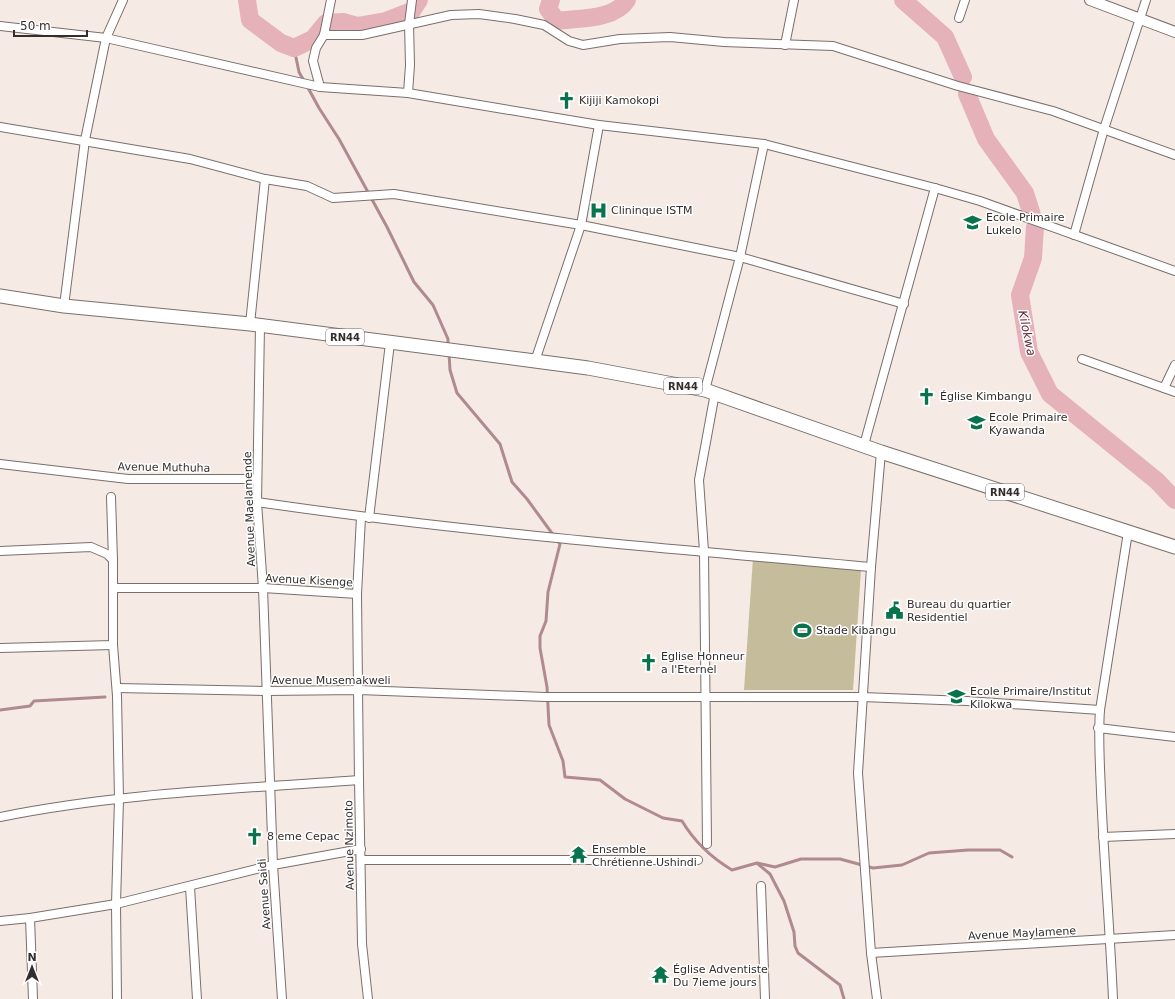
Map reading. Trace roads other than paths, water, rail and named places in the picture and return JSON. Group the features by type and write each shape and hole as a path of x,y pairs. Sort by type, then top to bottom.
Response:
{"main road":[{"name":"RN44","path":"0,296 64,306 255,325 588,368 710,392 881,452 1175,547"}],"street":[{"path":"64,306 85,140 106,38 124,0"},
{"path":"320,88 313,61 316,48 324,35 331,0"},
{"path":"408,93 410,66 409,24 412,0"},
{"path":"785,45 794,0"},
{"path":"959,18 965,0"},
{"path":"1090,0 1175,32"},
{"path":"1074,235 1104,129 1146,0"},
{"path":"324,35 362,35 451,15 479,14 516,19 544,26 569,41 583,45 620,39 670,37 785,45 833,46 938,80 1053,111 1175,154"},
{"path":"0,26 106,38 320,88 408,93 599,125 764,144 935,188 980,202 1175,271"},
{"path":"535,361 581,225 599,125"},
{"path":"0,127 190,158 265,178 307,186 333,198 394,194 581,225 740,257 904,304"},
{"path":"707,844 707,697 704,551 699,480 710,392 764,144"},
{"name":"Avenue Maelamende","path":"265,178 255,325 257,502 263,588 266,691"},
{"path":"864,445 935,188"},
{"path":"358,594 365,517 390,343"},
{"path":"1082,359 1175,392"},
{"path":"1164,388 1175,365"},
{"path":"877,999 871,953 858,773 871,567 881,452"},
{"name":"Avenue Muthuha","path":"0,464 128,479 257,479"},
{"path":"111,497 114,588 113,644 117,688 119,799 116,904 117,999"},
{"path":"257,502 365,517 561,539 871,567"},
{"path":"1113,999 1111,939 1103,837 1098,728 1128,532"},
{"path":"0,551 91,547 107,554 113,560"},
{"name":"Avenue Kisenge","path":"114,588 263,588 358,594 359,690"},
{"path":"0,648 113,644"},
{"name":"Avenue Musemakweli","path":"117,688 266,691 359,690 548,697 862,697 967,701 1100,710"},
{"name":"Avenue Nzimoto","path":"359,690 362,944 368,999"},
{"name":"Avenue Saidi","path":"266,691 273,865 282,999"},
{"path":"1098,728 1175,737"},
{"path":"0,817 54,806 119,799 359,780"},
{"path":"1103,837 1175,834"},
{"path":"0,921 30,918 116,904 190,887 273,865 361,849"},
{"path":"361,860 698,860"},
{"path":"761,886 765,999"},
{"path":"190,887 198,999"},
{"path":"30,918 33,999"},
{"name":"Avenue Maylamene","path":"871,953 1175,935"}],"waterway":[{"name":"Kilokwa","path":"247,0 250,20 281,43 294,48 313,39 326,23 343,22 357,26 386,21 412,11 419,0"},
{"name":"Kilokwa","path":"551,0 548,9 557,21 605,15 621,7 627,0"},
{"name":"Kilokwa","path":"903,0 945,37 963,77"},
{"path":"294,48 299,72 304,81"},
{"path":"307,86 339,139 387,227 414,282 433,305 448,339 448,347"},
{"name":"Kilokwa","path":"967,94 986,139 1025,193 1032,215"},
{"name":"Kilokwa","path":"1035,227 1033,258 1020,295 1029,352 1050,394 1157,481 1175,500"},
{"path":"449,353 450,370 457,393 500,444 512,482 527,499 554,536"},
{"path":"557,540 560,544 548,592 546,621 540,636 540,648 547,687 549,725 563,761 565,777 600,780 625,799 663,818 682,821 704,848 717,860 732,870 757,863 775,867 801,859 840,859 873,868 902,865 929,853 968,850 1000,850 1012,857"},
{"path":"0,710 30,706 34,701 105,697"},
{"path":"758,864 770,874 784,901 794,932 795,946 798,953 840,985 844,999"}],"place":[{"name":"Kijiji Kamokopi","path":"566,100"},
{"name":"Clininque ISTM","path":"598,210"},
{"name":"Ecole Primaire Lukelo","path":"973,223"},
{"name":"Église Kimbangu","path":"927,396"},
{"name":"Ecole Primaire Kyawanda","path":"976,423"},
{"name":"Bureau du quartier Residentiel","path":"894,610"},
{"name":"Stade Kibangu","path":"803,630"},
{"name":"Eglise Honneur a l'Eternel","path":"648,662"},
{"name":"Ecole Primaire/Institut Kilokwa","path":"957,697"},
{"name":"8 eme Cepac","path":"254,836"},
{"name":"Ensemble Chrétienne Ushindi","path":"579,855"},
{"name":"Église Adventiste Du 7ieme jours","path":"660,975"}]}
